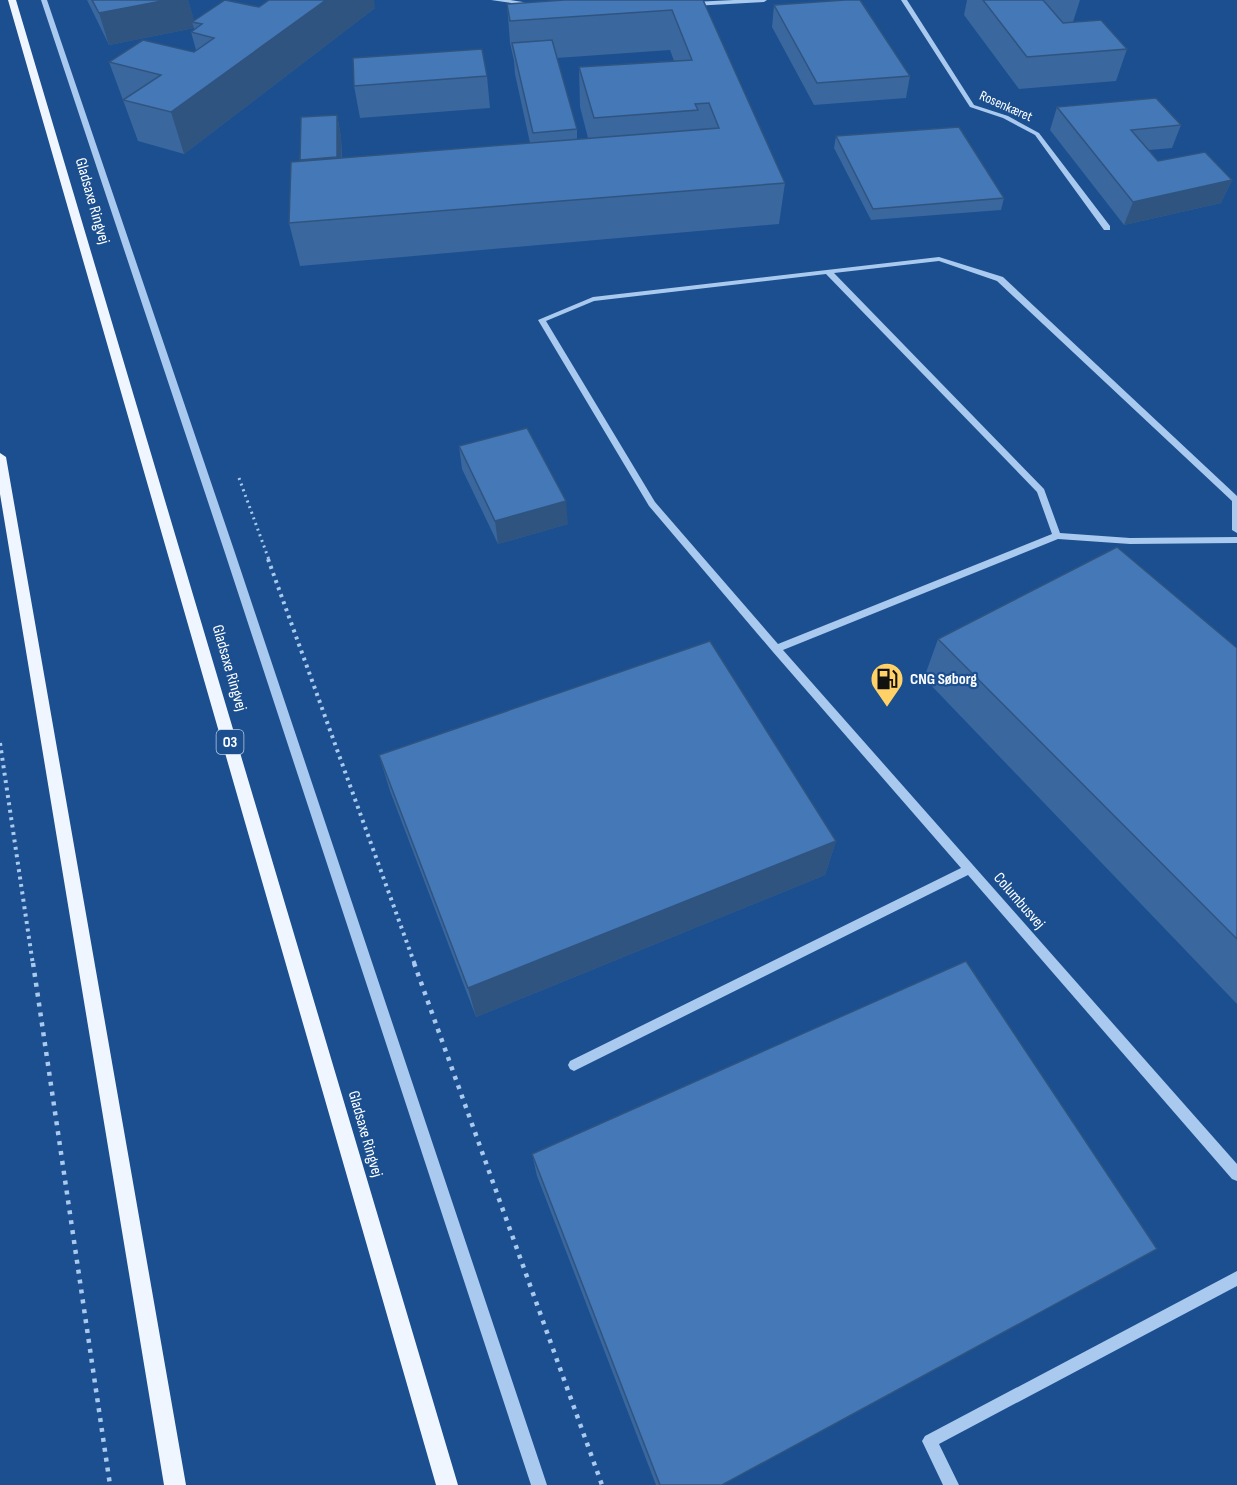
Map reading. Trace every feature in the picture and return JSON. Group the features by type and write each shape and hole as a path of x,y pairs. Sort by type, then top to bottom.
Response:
{"main road":[{"name":"Gladsaxe Ringvej","path":"12,0 447,1485"},
{"path":"0,457 176,1485"}],"street":[{"path":"44,0 539,1485"},
{"path":"494,0 545,5"},
{"path":"684,5 764,0"},
{"name":"Rosenkæret","path":"904,0 972,106 1024,125 1037,134 1107,228"},
{"path":"828,272 939,260 1000,279 1236,500 1237,530"},
{"path":"828,272 1041,491 1057,536"},
{"name":"Columbusvej","path":"828,272 593,299 542,320 652,504 776,649 1237,1174"},
{"path":"776,649 1057,536 1130,541 1237,540"},
{"path":"574,1065 969,869"},
{"path":"951,1485 930,1441 1237,1278"}],"path":[{"path":"237,472 602,1485"},
{"path":"0,743 110,1485"}],"building":[{"path":"92,0 167,0 99,13"},
{"path":"225,0 259,7 269,0 326,0 171,112 123,100 161,75 109,62 143,40 194,52 214,38 191,32 202,24 192,22"},
{"path":"564,0 703,0 785,183 289,223 291,162 719,128 709,103 695,104 698,110 594,118 579,67 692,60 672,10 510,21 507,4"},
{"path":"860,0 910,76 817,83 774,5"},
{"path":"983,0 1043,0 1063,23 1101,20 1127,49 1027,57"},
{"path":"552,40 577,129 533,133 512,43"},
{"path":"482,49 487,76 354,86 353,58"},
{"path":"1156,98 1181,125 1131,130 1158,161 1205,152 1232,180 1133,202 1057,107"},
{"path":"337,115 337,157 300,160 301,117"},
{"path":"959,127 1004,198 873,209 836,136"},
{"path":"527,428 566,501 495,521 459,446"},
{"path":"1117,547 1237,648 1237,939 938,639"},
{"path":"710,641 836,841 468,988 379,755"},
{"path":"966,961 1157,1249 722,1485 660,1485 532,1154"}],"place":[{"name":"CNG Søborg","path":"887,708"}]}
